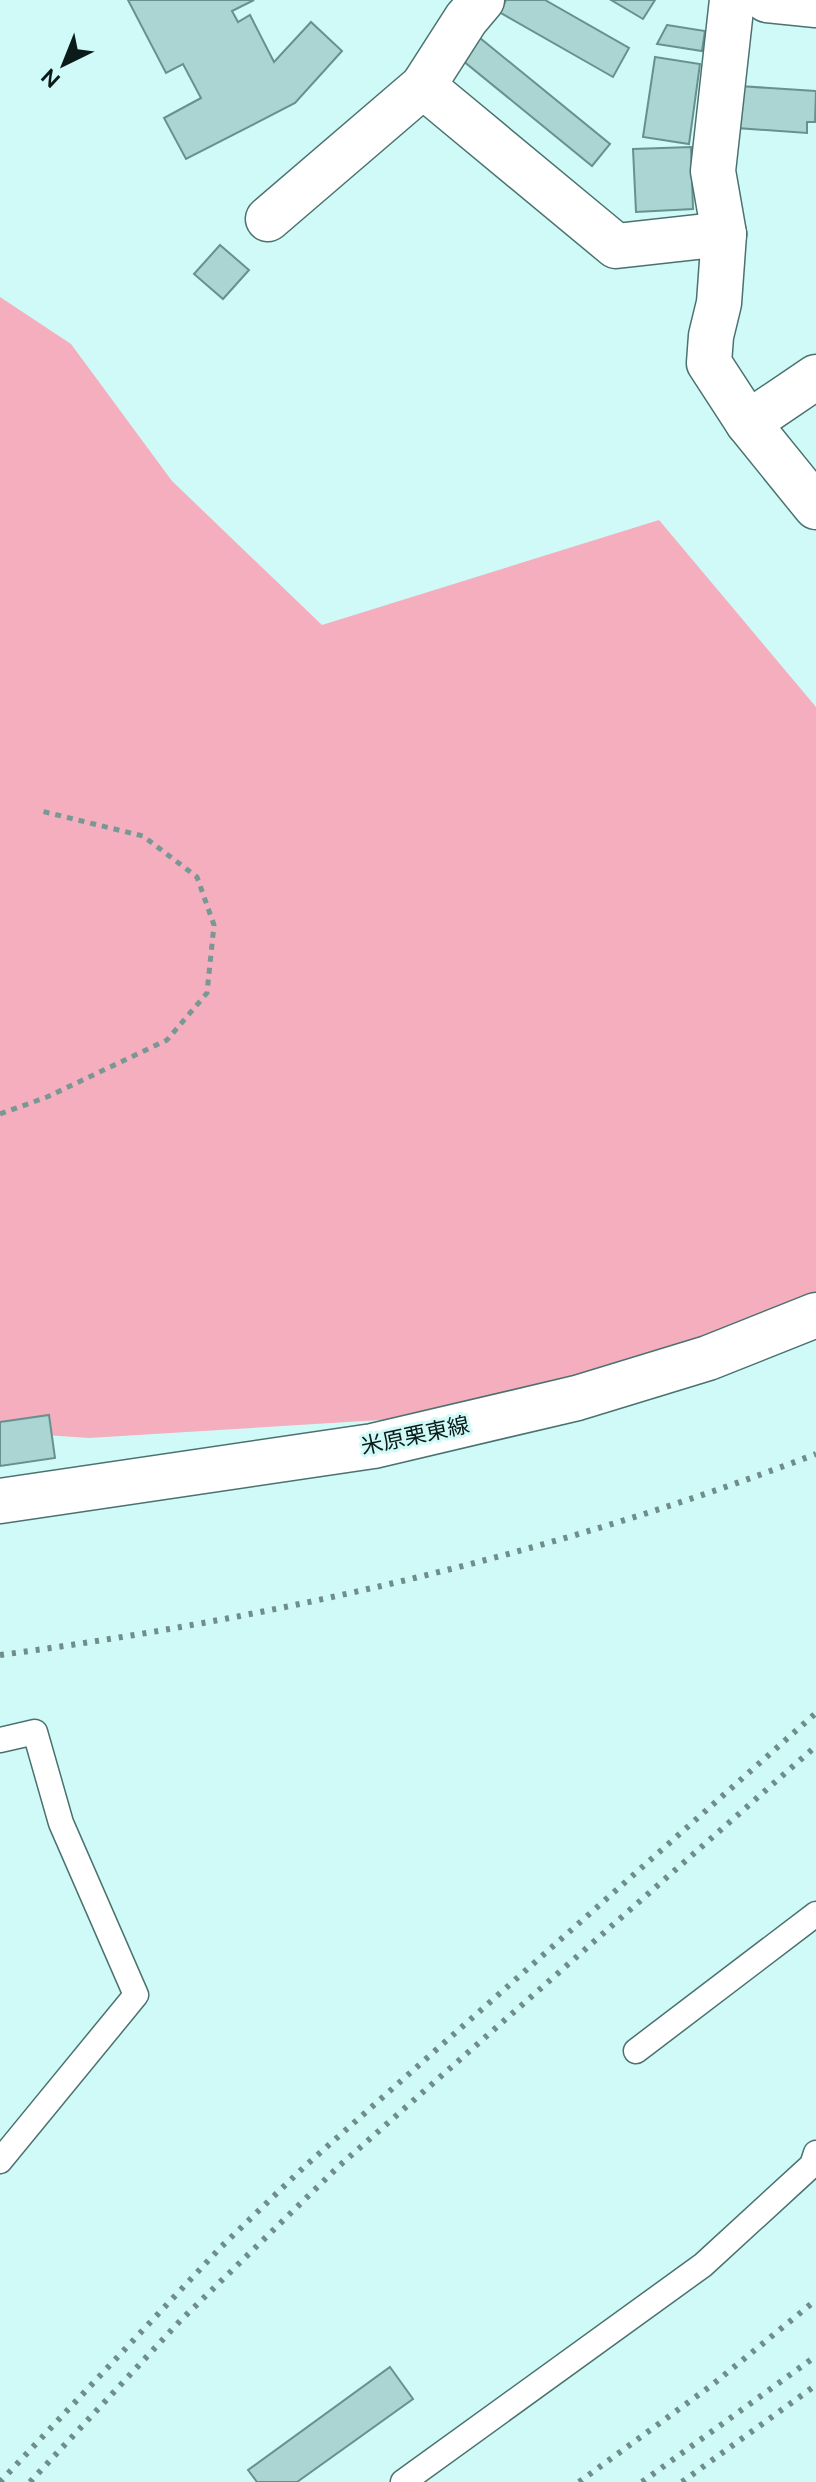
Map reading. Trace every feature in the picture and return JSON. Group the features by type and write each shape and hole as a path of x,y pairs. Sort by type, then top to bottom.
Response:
{"street":[{"path":"268,219 423,86 466,19 482,0"},
{"path":"732,0 713,171 724,234 719,303 711,336 709,363 748,423 816,507"},
{"path":"767,0 816,5"},
{"path":"423,86 616,246 724,234"},
{"path":"748,423 816,377"},
{"name":"米原栗東線","path":"0,1501 373,1446 577,1398 708,1358 816,1315"}],"lane":[{"path":"0,1740 35,1732 61,1823 136,1995 0,2161"},
{"path":"636,2051 816,1914"},
{"path":"403,2482 703,2265 812,2165 816,2153"}],"path":[{"path":"0,1114 47,1097 167,1040 207,993 214,925 197,877 143,836 41,811"}],"shaded area":[{"path":"0,297 71,344 172,481 322,625 659,520 816,707 816,1296 711,1338 445,1416 89,1438 0,1432"}],"building":[{"path":"128,0 254,0 232,11 238,22 250,15 274,62 311,22 342,51 295,103 186,159 164,118 201,98 183,64 166,73"},
{"path":"506,0 545,0 629,48 613,77 499,12"},
{"path":"611,0 655,0 643,19"},
{"path":"667,25 705,31 702,51 657,44"},
{"path":"480,38 610,144 592,166 462,60"},
{"path":"655,57 700,64 689,144 643,137"},
{"path":"739,86 816,91 815,122 807,122 807,133 737,128"},
{"path":"691,147 693,209 636,212 633,149"},
{"path":"220,245 249,270 223,299 194,274"},
{"path":"49,1415 55,1458 0,1466 0,1422"},
{"path":"390,2367 413,2399 297,2482 257,2482 248,2470"}],"railway":[{"path":"0,1655 208,1622 414,1578 617,1522 816,1454"},
{"path":"0,2482 221,2247 304,2167 816,1713"},
{"path":"30,2482 180,2321 339,2166 816,1746"},
{"path":"579,2482 712,2385 816,2300"},
{"path":"642,2482 816,2356"},
{"path":"682,2482 816,2385"}]}
